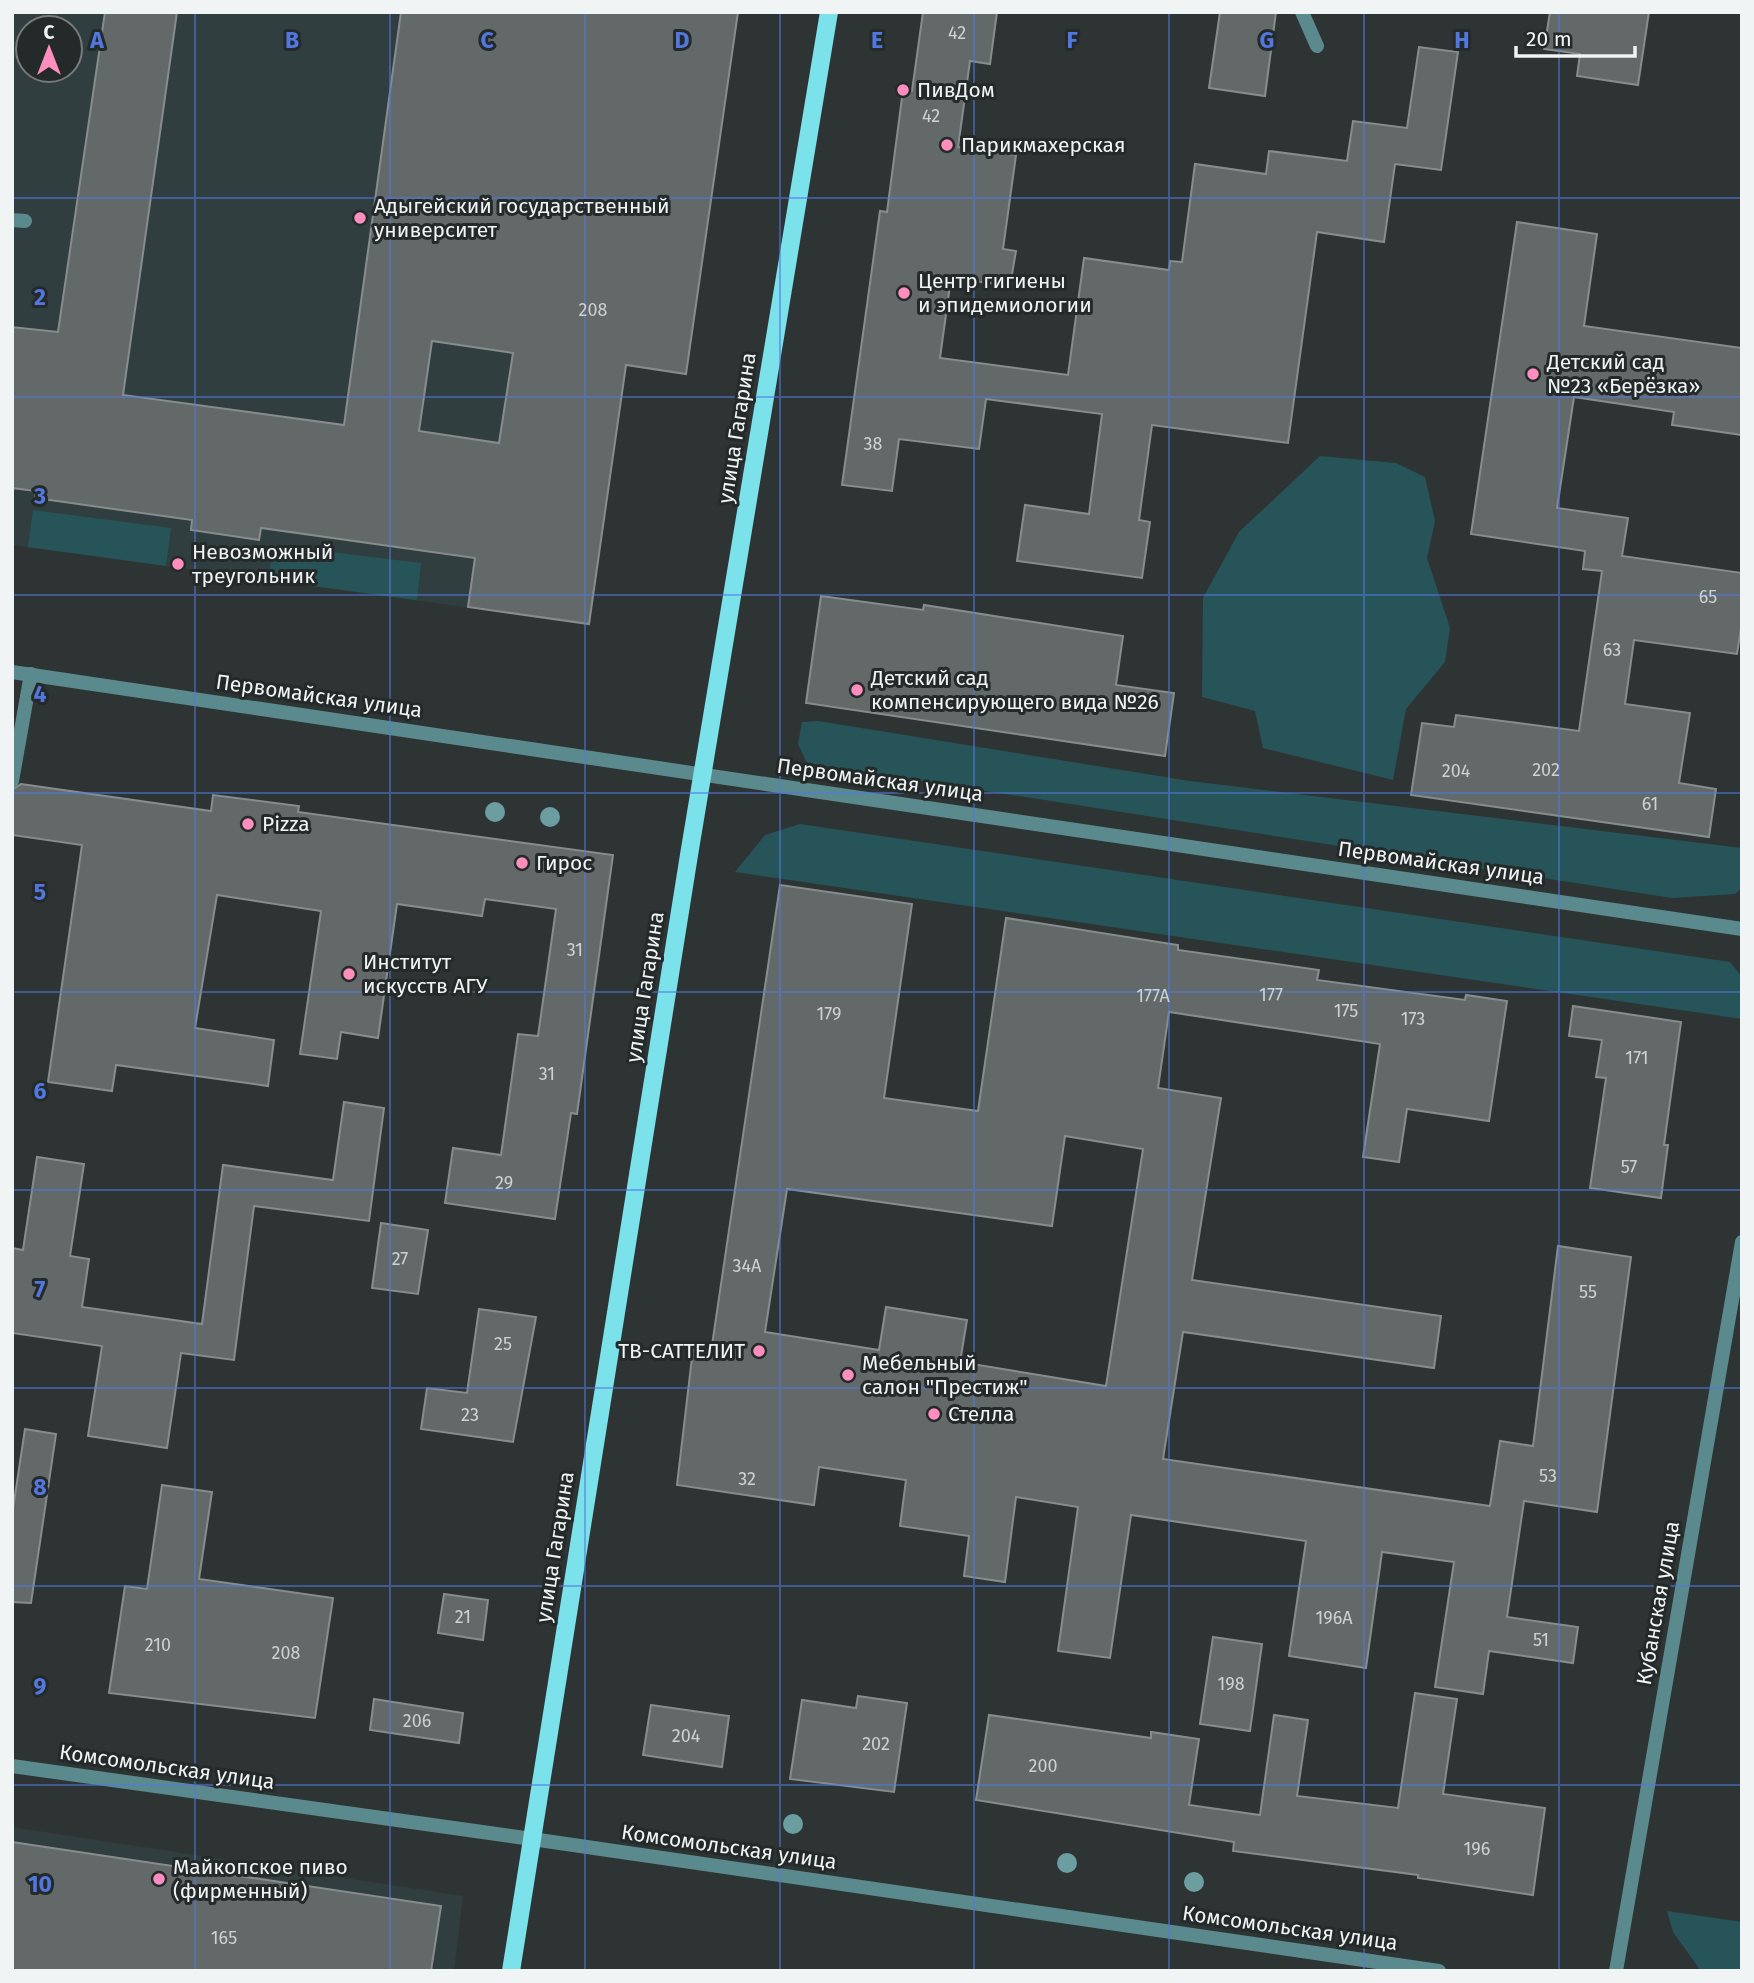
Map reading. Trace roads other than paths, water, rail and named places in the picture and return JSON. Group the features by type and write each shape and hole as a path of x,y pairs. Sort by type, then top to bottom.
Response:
{"main road":[{"name":"улица Гагарина","path":"511,1971 703,775 829,12"}],"street":[{"path":"1302,12 1318,46"},
{"name":"Первомайская улица","path":"12,671 1742,929"},
{"path":"12,781 31,674"},
{"name":"Кубанская улица","path":"1616,1971 1742,1242"},
{"name":"Комсомольская улица","path":"12,1766 1439,1971"}],"place":[{"name":"ПивДом","path":"903,90"},
{"name":"Парикмахерская","path":"947,145"},
{"name":"Адыгейский государственный университет","path":"360,218"},
{"name":"Центр гигиены и эпидемиологии","path":"904,293"},
{"name":"Детский сад №23 «Берёзка»","path":"1533,374"},
{"name":"Невозможный треугольник","path":"178,564"},
{"name":"Детский сад компенсирующего вида №26","path":"857,690"},
{"name":"Pizza","path":"248,824"},
{"name":"Гирос","path":"522,863"},
{"name":"Институт искусств АГУ","path":"349,974"},
{"name":"ТВ-САТТЕЛИТ","path":"759,1351"},
{"name":"Мебельный салон \"Престиж\"","path":"848,1375"},
{"name":"Стелла","path":"934,1414"},
{"name":"Майкопское пиво (фирменный)","path":"159,1879"}]}
